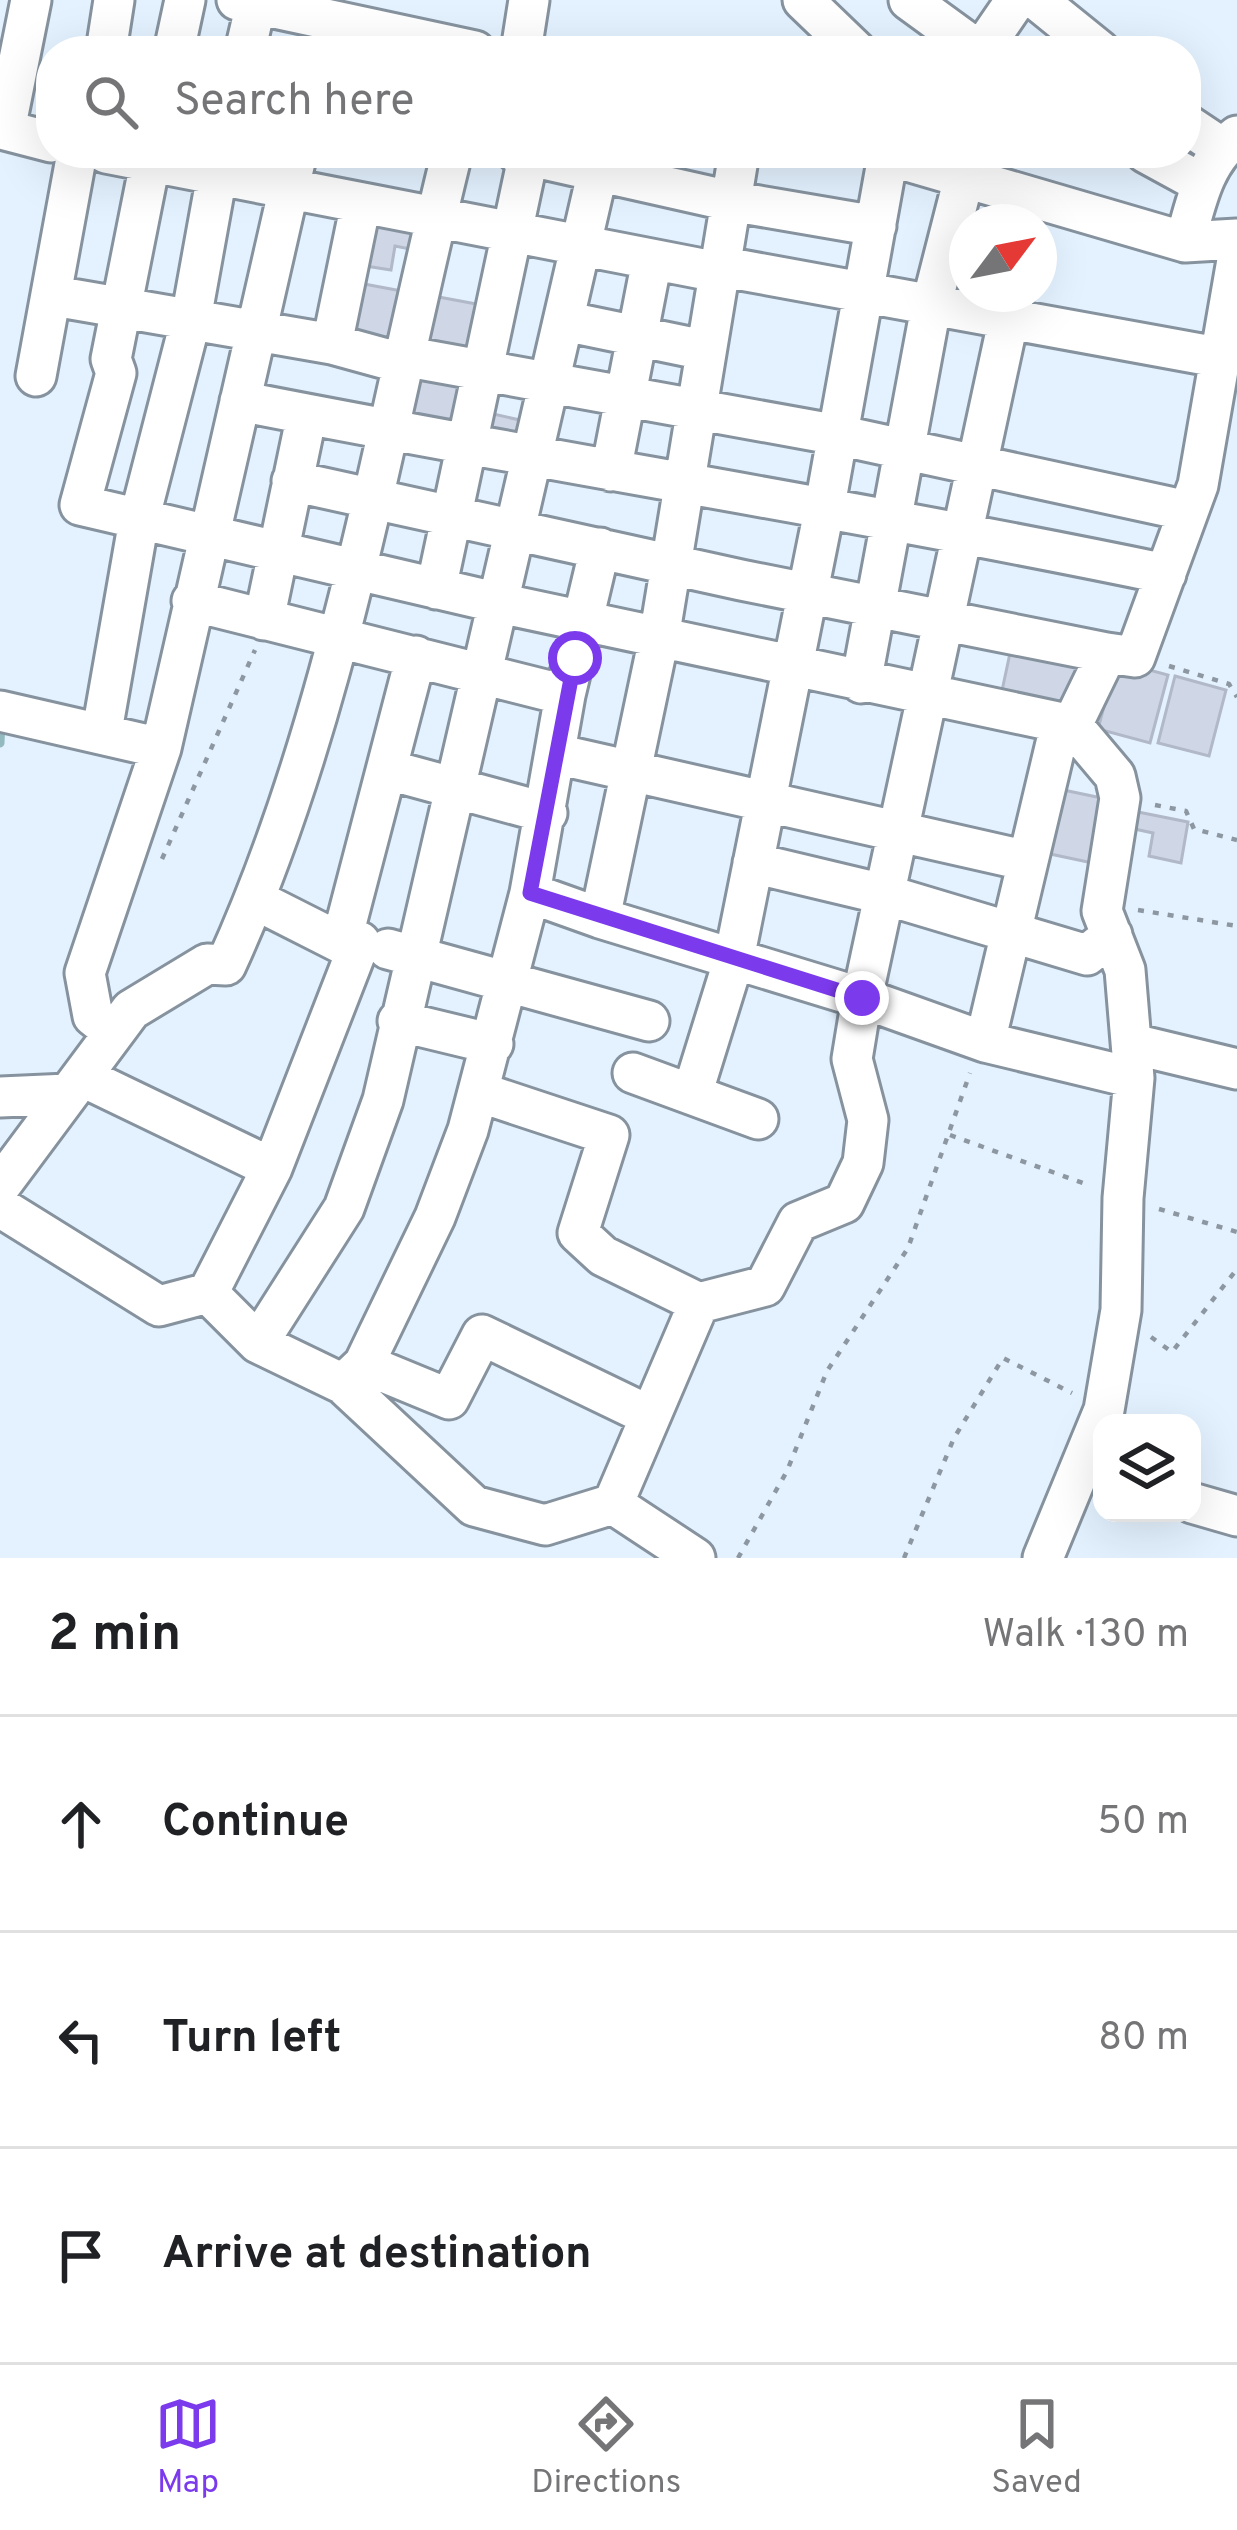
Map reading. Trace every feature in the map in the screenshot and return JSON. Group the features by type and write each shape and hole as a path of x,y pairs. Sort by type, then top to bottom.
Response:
{"street":[{"path":"32,0 35,60 5,130 36,138"},
{"path":"108,36 114,0"},
{"path":"178,36 185,0"},
{"path":"523,36 529,0"},
{"path":"803,0 840,36"},
{"path":"909,0 959,36"},
{"path":"991,36 1016,0"},
{"path":"1036,0 1081,36"},
{"path":"245,36 247,2 403,36"},
{"path":"1185,242 1201,183 1229,142 1201,130"},
{"path":"36,376 75,168"},
{"path":"149,168 111,358 116,373 80,506 927,698 1072,725 1115,776 1120,798 1107,923 1087,956 883,894 753,863"},
{"path":"102,731 140,520 191,319 218,168"},
{"path":"261,168 292,171 361,203 435,220 949,307"},
{"path":"0,1186 131,1010 207,964 226,964 256,900 280,835 334,638 448,168"},
{"path":"436,589 523,168"},
{"path":"258,1343 344,1208 383,1100 412,955 598,168"},
{"path":"623,168 730,201 876,226"},
{"path":"600,918 658,638 737,168"},
{"path":"693,1091 734,959 876,226 898,168"},
{"path":"934,168 1018,204"},
{"path":"1174,168 1201,183"},
{"path":"113,1032 93,1016 85,973 160,748 292,171"},
{"path":"861,683 895,522 931,307 964,178"},
{"path":"332,344 361,203"},
{"path":"1057,216 1185,242 1237,239"},
{"path":"611,471 652,260"},
{"path":"985,1042 1057,740 1121,654 1166,574 1222,419 1217,357 1237,260"},
{"path":"54,296 402,359 484,368 838,435 1188,511"},
{"path":"482,1093 609,1135 578,1233 603,1256 699,1303 764,1286 798,1222 844,1203 863,1163 868,1120 852,1059 862,998 1010,312"},
{"path":"1028,312 1217,357"},
{"path":"563,321 704,350"},
{"path":"240,401 532,460 961,532 1166,574"},
{"path":"264,620 307,414"},
{"path":"292,481 804,592 1121,654"},
{"path":"354,1374 434,1217 482,1093 530,893 566,695 601,548"},
{"path":"192,601 566,695"},
{"path":"0,1207 159,1306 208,1293 272,1168 351,943 416,656"},
{"path":"0,711 160,748"},
{"path":"556,754 1028,861"},
{"path":"388,770 547,813"},
{"path":"530,893 985,1042 1237,1070"},
{"path":"256,900 351,943 508,980 649,1021"},
{"path":"1043,1558 1092,1473 1120,1316 1134,1061 1125,970 1107,923"},
{"path":"398,1021 493,1044"},
{"path":"634,1073 693,1091 758,1119"},
{"path":"0,1097 75,1085 272,1168"},
{"path":"208,1293 258,1343 354,1374 449,1399 482,1335 650,1416"},
{"path":"613,1504 699,1303"},
{"path":"354,1374 474,1506 545,1525 613,1504"},
{"path":"613,1504 694,1558"},
{"path":"1201,1505 1237,1516"}],"path":[{"path":"122,858 155,874 248,674 264,620"},
{"path":"1121,654 1229,684 1237,696"},
{"path":"1120,798 1186,811 1194,829 1237,840"},
{"path":"1107,923 1153,909 1237,926"},
{"path":"738,1558 787,1471 827,1371 908,1248 985,1042"},
{"path":"950,1135 1123,1198 1237,1232"},
{"path":"1120,1316 1172,1352 1237,1269"},
{"path":"904,1558 954,1438 1004,1358 1104,1409"}],"building":[{"path":"366,221 419,230 415,250 395,246 391,270 359,265"},
{"path":"348,281 407,292 398,347 339,337"},
{"path":"428,295 487,306 476,363 418,352"},
{"path":"414,360 475,373 461,436 400,423"},
{"path":"480,411 533,423 526,455 473,443"},
{"path":"1013,639 1083,654 1070,715 1000,700"},
{"path":"1116,661 1168,675 1150,743 1098,729"},
{"path":"1175,676 1226,690 1209,756 1158,743"},
{"path":"1054,788 1111,800 1097,864 1041,852"},
{"path":"1133,811 1188,822 1181,863 1149,856 1153,833 1130,828"}],"waterway":[{"path":"0,743 1,720"}],"route":[{"path":"575,658 530,893 862,998"}]}
